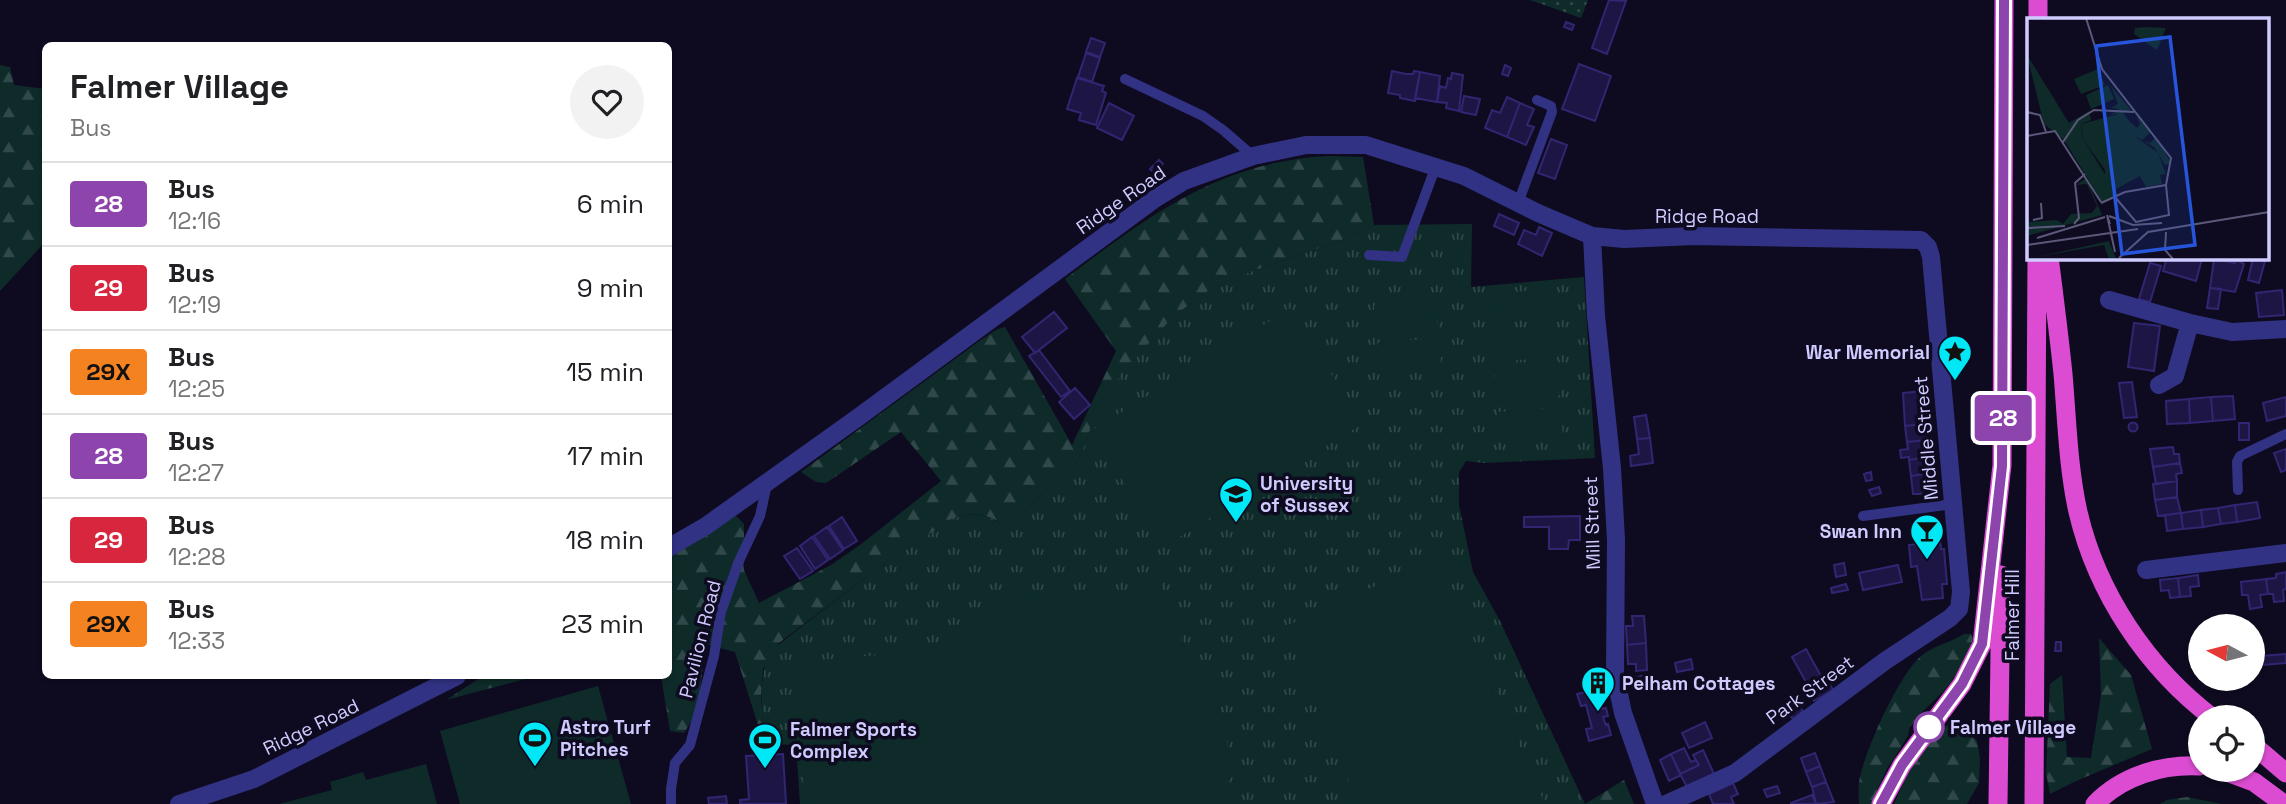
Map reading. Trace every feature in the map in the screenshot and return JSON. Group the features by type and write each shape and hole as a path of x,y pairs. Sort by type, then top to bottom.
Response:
{"highway":[{"path":"1881,804 1902,765 1962,684 1982,644 2002,466 2004,0"},
{"path":"2038,0 2038,18"},
{"name":"Falmer Hill","path":"2034,804 2037,259"},
{"path":"2049,259 2071,471 2078,513 2096,569 2139,643 2168,677 2199,705"},
{"name":"Falmer Hill","path":"1998,804 2002,466"},
{"path":"2265,755 2286,773"},
{"path":"2095,804 2123,783 2146,772 2188,766"},
{"path":"2254,782 2264,804"},
{"path":"2254,782 2284,804"}],"street":[{"name":"Ridge Road","path":"672,546 706,526 1147,204 1184,181 1253,156 1306,145 1366,145 1464,176 1592,236 1624,239 1695,236 1922,240"},
{"name":"Mill Street","path":"1592,236 1596,316 1613,480 1616,540 1615,675 1623,713 1655,804"},
{"name":"Middle Street","path":"1922,240 1931,257 1961,592"},
{"path":"2109,300 2232,332 2286,328"},
{"path":"2159,385 2175,376 2190,323"},
{"path":"2146,570 2286,553"},
{"name":"Park Street","path":"1666,804 1735,773 1885,661 1957,613 1961,605 1961,592"},
{"name":"Ridge Road","path":"179,804 254,779 451,679"}],"lane":[{"path":"1125,79 1203,116 1253,156"},
{"path":"1518,203 1552,112 1551,106 1537,100"},
{"path":"1369,255 1402,257 1436,166"},
{"path":"2238,490 2236,470 2240,456 2286,434"},
{"name":"Pavilion Road","path":"671,804 675,763 690,745 714,656 721,612 739,561 760,516 767,482"},
{"path":"1863,516 1952,504"}],"green space":[{"path":"1530,0 1588,0 1581,18"},
{"path":"0,65 10,67 14,85 42,88 42,245 0,291"},
{"path":"1329,156 1363,157 1374,225 1340,241 1233,278 1205,293 1173,317 1095,416 1082,453 1073,467 1006,527 979,515 965,515 950,520 866,577 779,643 763,669 761,697 764,744 735,652 705,644 698,711 684,733 670,731 661,679 672,679 672,555 736,516 744,524 744,570 759,603 831,565 941,481 901,432 826,483 816,482 801,472 978,342 1005,327 1072,445 1116,351 1065,279 1126,234 1187,196 1253,168 1290,160"},
{"name":"University of Sussex","path":"1472,224 1471,287 1584,277 1595,458 1484,463 1466,461 1459,472 1459,505 1473,572 1500,621 1585,804 800,804 796,745 764,744 762,686 769,652 866,577 950,520 965,515 979,515 1006,527 1073,467 1082,453 1095,416 1123,371 1173,317 1205,293 1233,278 1340,241 1374,225"},
{"path":"1550,289 1552,318 1490,323 1488,294"},
{"path":"1436,300 1438,329 1376,334 1374,305"},
{"path":"1291,308 1362,424 1163,547 1092,430"},
{"path":"1553,328 1556,357 1493,362 1491,333"},
{"path":"1439,338 1441,366 1379,372 1377,343"},
{"path":"1557,367 1559,396 1497,401 1494,372"},
{"path":"1560,407 1563,435 1500,441 1498,412"},
{"path":"1438,558 1545,804 1358,804 1284,627"},
{"path":"1158,580 1185,650 1210,686 1221,711 1229,760 1235,776 1228,779 1224,804 805,804 793,662 930,651 952,630 999,603 1053,593 1080,594 1107,600"},
{"path":"1964,634 1971,634 1973,639 1964,664 1944,691 1909,728 1908,736 1887,769 1871,804 1859,804 1859,782 1867,753 1900,684 1922,655"},
{"path":"2099,638 2131,675 2152,749 2050,794 2046,773 2050,684 2062,675 2067,757 2091,758 2101,695"},
{"path":"478,679 526,679 446,700"},
{"name":"Astro Turf Pitches","path":"598,686 631,804 460,804 440,731"},
{"path":"1954,720 1964,726 1977,741 1980,758 1979,783 1967,804 1894,804 1918,758 1934,737"},
{"path":"426,764 437,804 279,804 332,790 330,782 363,772 366,780"},
{"path":"1624,780 1634,804 1585,804"},
{"path":"2187,797 2222,804 2160,804 2167,800"}],"building":[{"path":"1609,0 1626,1 1607,54 1592,48"},
{"path":"1566,22 1574,25 1572,30 1564,27"},
{"path":"1091,38 1105,43 1100,57 1086,52"},
{"path":"1086,53 1100,58 1092,82 1078,77"},
{"path":"1579,64 1611,76 1595,121 1562,109"},
{"path":"1505,65 1511,68 1508,76 1502,74"},
{"path":"1392,71 1406,74 1420,72 1415,101 1388,93"},
{"path":"1420,72 1440,76 1437,102 1415,98"},
{"path":"1452,73 1463,75 1459,111 1446,108 1447,103 1437,102 1440,86 1446,88"},
{"path":"1077,78 1104,86 1102,91 1106,93 1096,125 1079,120 1081,113 1067,109"},
{"path":"1464,96 1480,99 1476,115 1461,112"},
{"path":"1507,97 1520,103 1507,137 1485,128 1492,110 1500,113"},
{"path":"1109,103 1134,116 1122,140 1097,128"},
{"path":"1520,103 1534,109 1527,125 1534,127 1526,145 1507,137"},
{"path":"1551,139 1567,145 1555,179 1538,173"},
{"path":"1159,160 1163,164 1154,173 1150,169"},
{"path":"1499,214 1519,223 1514,235 1494,226"},
{"path":"1539,227 1552,233 1542,256 1518,244 1524,230 1536,235"},
{"path":"2166,259 2202,259 2196,281 2163,271"},
{"path":"2214,259 2235,263 2235,259 2244,264 2235,292 2210,288"},
{"path":"2253,259 2265,261 2259,283 2248,280"},
{"path":"2150,263 2161,266 2150,302 2139,299"},
{"path":"2210,288 2221,289 2218,309 2207,308"},
{"path":"2282,290 2284,315 2259,317 2256,293"},
{"path":"1054,312 1067,328 1035,353 1022,337"},
{"path":"2134,323 2160,326 2154,371 2128,367"},
{"path":"1039,350 1070,391 1061,397 1029,356"},
{"path":"2132,382 2137,417 2124,418 2119,383"},
{"path":"1075,388 1090,405 1074,419 1059,402"},
{"path":"1923,391 1926,424 1905,426 1903,393"},
{"path":"2233,396 2235,419 2213,421 2211,397"},
{"path":"2211,397 2213,421 2190,423 2189,399"},
{"path":"2286,397 2286,416 2267,421 2263,403"},
{"path":"2189,399 2190,423 2167,424 2166,401"},
{"path":"1646,415 1650,438 1637,439 1634,417"},
{"path":"2133,423 2137,427 2133,431 2129,427"},
{"path":"2239,423 2249,423 2249,440 2239,440"},
{"path":"1926,424 1927,440 1907,442 1905,426"},
{"path":"1650,438 1653,463 1631,466 1630,456 1639,454 1637,439"},
{"path":"1927,440 1929,457 1909,460 1909,457 1901,458 1900,450 1908,449 1907,442"},
{"path":"2173,447 2174,454 2179,454 2180,463 2153,467 2150,449"},
{"path":"2286,449 2286,470 2281,472 2274,453"},
{"path":"1929,457 1931,473 1911,476 1909,460"},
{"path":"2180,463 2182,473 2176,474 2177,481 2156,484 2153,467"},
{"path":"1871,472 1872,480 1866,481 1864,474"},
{"path":"1931,473 1933,494 1913,494 1911,476"},
{"path":"2177,481 2177,497 2155,500 2153,484"},
{"path":"1879,487 1881,493 1872,496 1869,490"},
{"path":"2177,497 2181,513 2158,516 2155,500"},
{"path":"2257,502 2260,518 2237,522 2235,505"},
{"path":"2235,505 2237,522 2221,524 2218,508"},
{"path":"2218,508 2221,524 2203,527 2201,510"},
{"path":"2201,510 2203,527 2183,529 2181,513"},
{"path":"2181,513 2183,529 2167,531 2165,515"},
{"path":"1580,516 1580,540 1569,540 1568,549 1549,549 1549,527 1524,527 1524,517"},
{"path":"842,517 857,541 844,549 829,526"},
{"path":"827,527 843,550 830,559 814,536"},
{"name":"Swan Inn","path":"1930,531 1930,539 1940,538 1941,549 1944,549 1947,584 1942,584 1943,598 1922,600 1917,566 1911,567 1909,545 1924,543 1923,532"},
{"path":"812,537 828,560 815,569 800,546"},
{"path":"797,548 813,571 800,579 784,556"},
{"path":"1844,563 1846,575 1836,577 1834,565"},
{"path":"1898,565 1902,582 1863,590 1859,573"},
{"path":"2286,572 2284,601 2274,602 2273,594 2268,594 2266,579 2276,578 2276,574"},
{"path":"2198,575 2199,586 2190,587 2191,596 2180,597 2178,578"},
{"path":"2178,578 2180,597 2170,598 2169,590 2161,591 2160,580"},
{"path":"2266,579 2268,594 2260,595 2262,607 2250,609 2248,595 2242,595 2241,582"},
{"path":"1846,584 1848,590 1832,593 1831,588"},
{"path":"1632,616 1644,616 1646,643 1627,645 1626,626 1633,626"},
{"path":"2056,642 2061,642 2061,651 2055,651"},
{"path":"1646,643 1647,670 1636,671 1636,664 1628,664 1627,645"},
{"path":"1806,649 1821,676 1807,684 1792,657"},
{"path":"2286,654 2286,663 2265,665 2265,656"},
{"path":"1691,659 1693,669 1677,672 1675,663"},
{"path":"1824,674 1833,690 1814,701 1805,686"},
{"path":"1644,675 1646,682 1634,686 1632,679"},
{"name":"Pelham Cottages","path":"1600,689 1602,709 1606,708 1608,716 1603,717 1611,735 1589,741 1586,729 1592,728 1586,705 1581,706 1577,694"},
{"path":"1793,698 1803,711 1793,719 1783,705"},
{"path":"1705,722 1712,738 1689,748 1682,733"},
{"path":"1684,748 1691,762 1696,760 1699,765 1680,774 1671,754"},
{"path":"1703,750 1714,774 1687,787 1680,774 1699,765 1693,755"},
{"path":"1815,753 1820,766 1806,772 1801,758"},
{"name":"Falmer Sports Complex","path":"783,754 786,804 740,804 740,800 749,799 746,756"},
{"path":"1671,754 1681,775 1669,781 1660,760"},
{"path":"1820,766 1826,782 1812,787 1806,772"},
{"path":"1826,782 1834,802 1816,804 1812,787"},
{"path":"1733,783 1738,794 1731,797 1734,804 1713,804 1709,794"},
{"path":"1777,786 1780,793 1767,797 1764,790"},
{"path":"1812,795 1816,804 1791,804 1791,803"},
{"path":"726,796 727,804 709,804 708,798"}],"bus line":[{"name":"28","path":"1881,804 1913,748 1962,684 1982,644 2002,466 2004,0"}],"place":[{"name":"War Memorial","path":"1955,382"},
{"name":"University of Sussex","path":"1236,524"},
{"name":"Swan Inn","path":"1927,561"},
{"name":"Pelham Cottages","path":"1598,713"},
{"name":"Falmer Village","path":"1929,727"},
{"name":"Astro Turf Pitches","path":"535,768"},
{"name":"Falmer Sports Complex","path":"765,770"}]}
